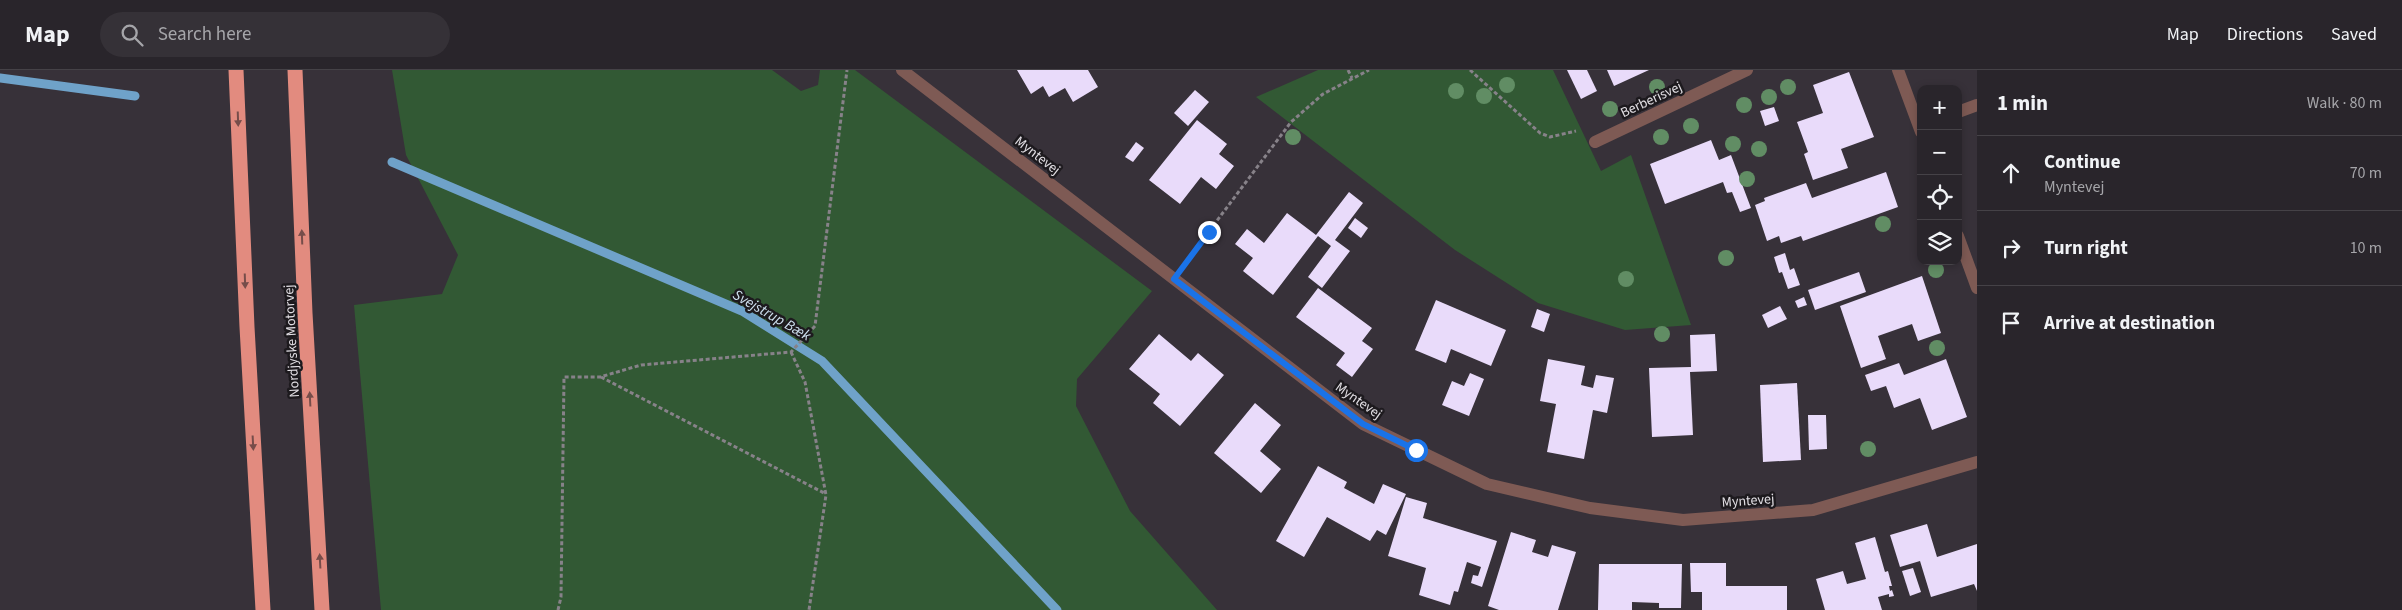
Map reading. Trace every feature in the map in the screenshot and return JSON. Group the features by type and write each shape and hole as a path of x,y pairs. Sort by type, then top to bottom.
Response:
{"highway":[{"path":"236,70 246,317 263,610"},
{"name":"Nordjyske Motorvej","path":"295,70 305,313 322,610"}],"street":[{"name":"Myntevej","path":"902,70 1363,424 1487,484 1590,508 1682,520 1813,510 1977,462"},
{"name":"Berberisvej","path":"1595,142 1747,70"},
{"path":"1898,70 1917,120"},
{"path":"1962,111 1977,105"},
{"path":"1962,247 1977,288"}],"path":[{"path":"558,610 561,597 564,377 600,377 641,365 791,352 816,326 847,70"},
{"path":"1348,70 1352,78"},
{"path":"1174,279 1291,122 1323,94 1369,70"},
{"path":"1470,70 1545,136 1559,136 1584,128 1595,142"},
{"path":"791,352 805,382 826,495 809,610"},
{"path":"600,377 826,495"}],"green space":[{"path":"392,70 772,70 801,91 818,85 820,70 855,70 1152,291 1077,379 1076,406 1130,511 1217,610 381,610 354,305 442,294 458,255 406,155"},
{"path":"1318,70 1553,70 1601,171 1631,155 1691,325 1625,330 1538,303 1455,250 1256,97"}],"building":[{"path":"1017,70 1088,70 1098,87 1073,102 1065,88 1049,97 1043,86 1031,94"},
{"path":"1567,70 1587,70 1597,91 1581,99"},
{"path":"1607,70 1649,70 1614,86"},
{"path":"1849,72 1874,137 1841,149 1848,168 1813,180 1804,154 1808,152 1797,122 1823,113 1813,85"},
{"path":"1195,90 1209,102 1188,126 1174,113"},
{"path":"1774,107 1779,121 1765,126 1760,111"},
{"path":"1197,120 1227,144 1219,154 1234,166 1216,189 1201,177 1180,204 1149,180"},
{"path":"1711,140 1719,160 1731,155 1751,208 1740,212 1732,192 1727,193 1723,182 1665,204 1650,164"},
{"path":"1136,142 1144,148 1133,162 1125,157"},
{"path":"1886,172 1898,207 1803,241 1801,236 1781,243 1779,236 1767,241 1755,205 1765,201 1764,198 1806,183 1812,198"},
{"path":"1349,192 1363,203 1335,240 1350,251 1322,288 1308,277 1331,246 1318,236 1273,295 1243,271 1253,258 1235,244 1247,229 1264,243 1287,213 1316,235"},
{"path":"1355,218 1368,228 1361,238 1348,228"},
{"path":"1785,253 1790,270 1794,268 1800,285 1788,289 1782,272 1779,273 1774,257"},
{"path":"1859,272 1866,292 1815,310 1808,290"},
{"path":"1922,276 1941,333 1918,341 1912,324 1878,336 1886,359 1861,368 1840,306"},
{"path":"1318,288 1372,328 1362,341 1373,349 1352,377 1336,365 1345,353 1296,317"},
{"path":"1804,297 1807,305 1798,308 1795,301"},
{"path":"1436,300 1506,330 1491,366 1451,349 1446,363 1415,350"},
{"path":"1780,306 1787,319 1768,328 1762,315"},
{"path":"1537,309 1550,314 1544,332 1531,327"},
{"path":"1159,334 1191,361 1198,353 1224,375 1180,426 1153,403 1160,394 1129,369"},
{"path":"1715,334 1717,371 1690,372 1693,435 1652,437 1649,368 1691,367 1690,335"},
{"path":"1548,359 1585,366 1581,385 1593,388 1596,375 1614,378 1607,413 1593,410 1584,459 1547,452 1556,404 1540,401"},
{"path":"1946,359 1967,417 1932,430 1920,398 1894,408 1886,386 1871,391 1865,375 1899,363 1904,375"},
{"path":"1470,373 1484,379 1469,416 1442,405 1452,381 1464,386"},
{"path":"1797,383 1801,460 1763,462 1760,385"},
{"path":"1255,403 1281,425 1260,451 1281,469 1261,493 1214,453"},
{"path":"1808,415 1826,415 1827,449 1809,450"},
{"path":"1318,466 1347,482 1344,488 1374,504 1383,484 1406,494 1386,535 1377,530 1370,541 1327,517 1304,557 1276,541"},
{"path":"1406,497 1427,503 1423,518 1497,541 1482,587 1471,583 1473,575 1478,576 1481,567 1467,562 1458,592 1454,591 1450,605 1419,595 1426,568 1388,556"},
{"path":"1927,524 1937,557 1977,544 1977,591 1974,584 1931,597 1920,561 1900,567 1890,535"},
{"path":"1511,532 1536,540 1532,552 1548,557 1552,545 1576,552 1558,610 1499,610 1488,606"},
{"path":"1875,537 1885,572 1888,571 1892,586 1889,586 1890,591 1892,590 1894,596 1889,597 1889,594 1878,597 1882,610 1825,610 1816,579 1843,571 1847,584 1866,579 1855,543"},
{"path":"1690,563 1726,563 1726,586 1787,586 1787,610 1702,610 1702,592 1691,592"},
{"path":"1599,564 1682,564 1681,608 1659,608 1659,603 1632,602 1632,610 1598,610"},
{"path":"1913,568 1921,592 1910,596 1902,571"}],"waterway":[{"name":"Svejstrup Bæk","path":"0,78 135,96"},
{"name":"Svejstrup Bæk","path":"392,162 742,311 822,361 1057,610"}],"route":[{"path":"1209,232 1174,279 1363,424 1416,450"}]}
